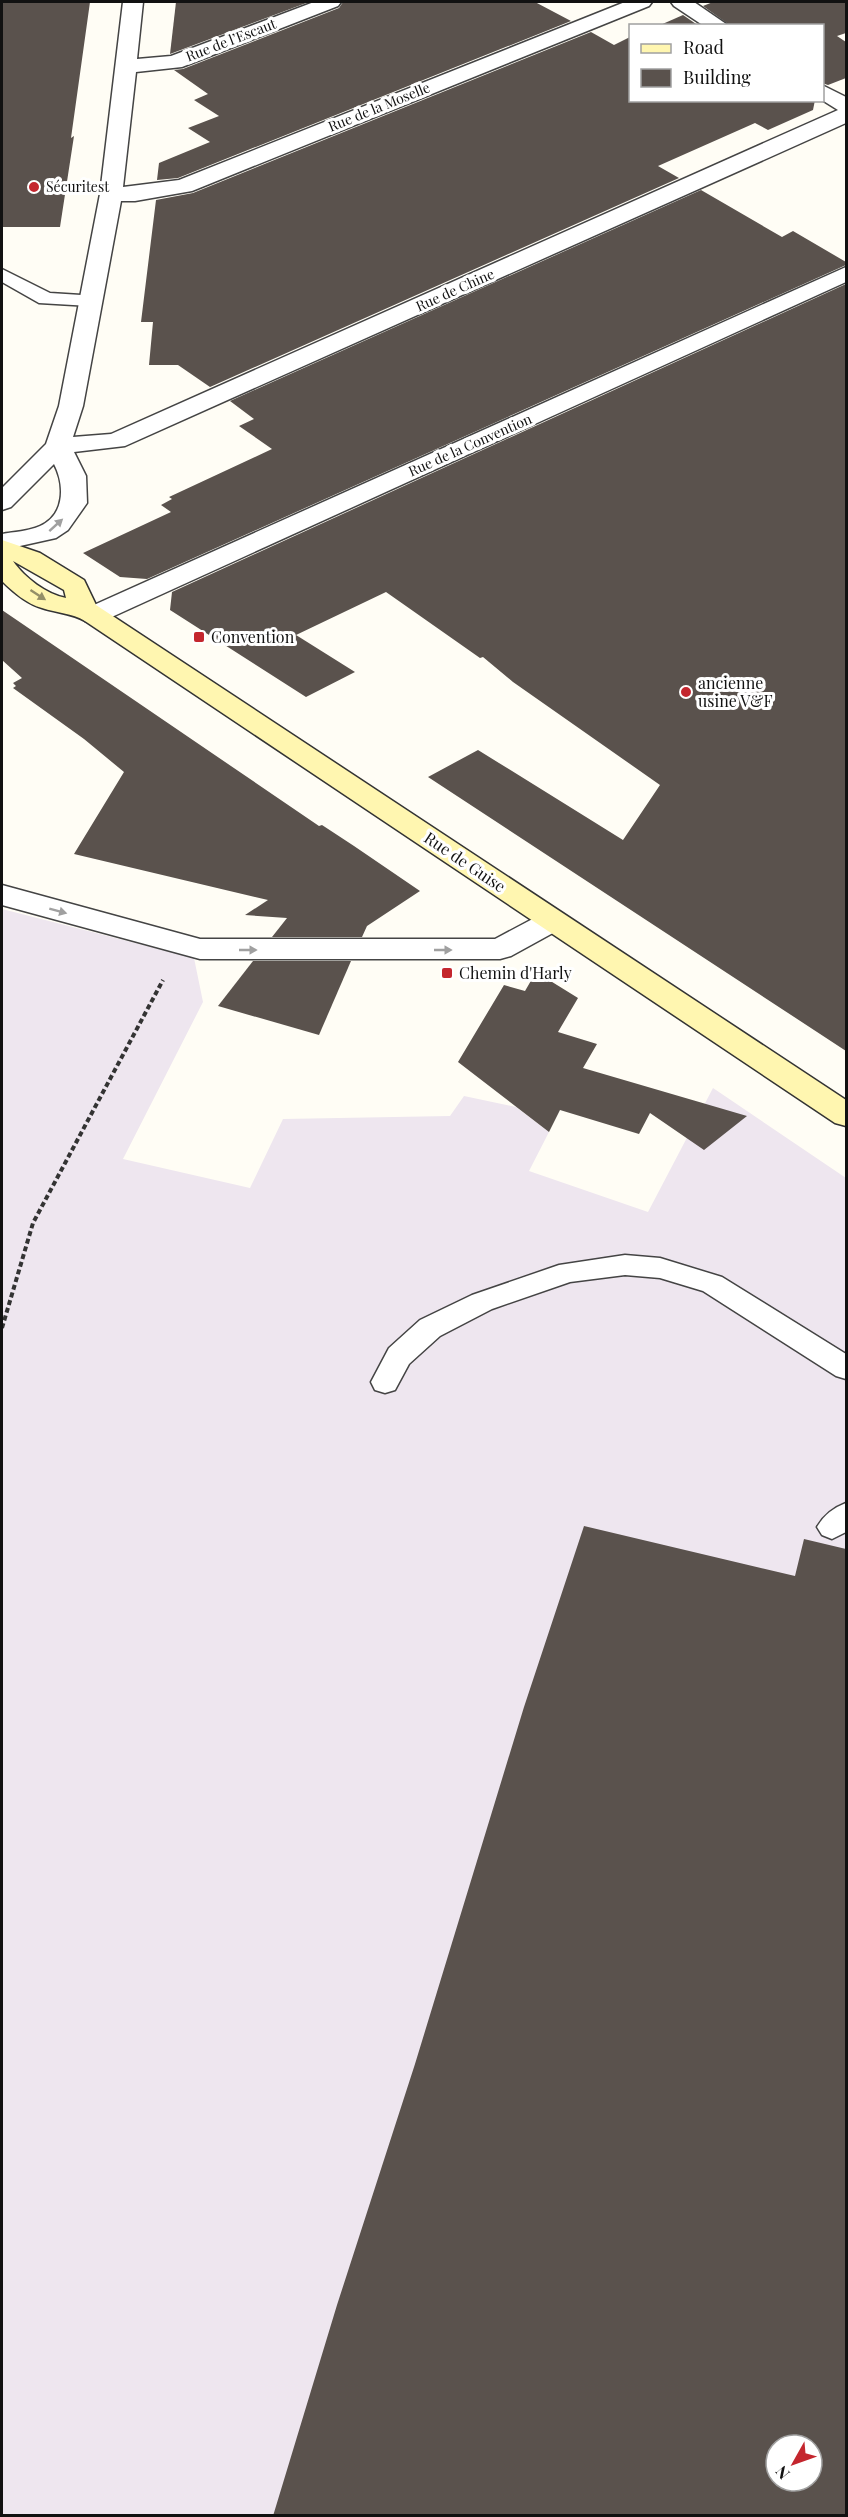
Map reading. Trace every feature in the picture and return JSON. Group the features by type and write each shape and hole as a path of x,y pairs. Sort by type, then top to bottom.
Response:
{"main road":[{"name":"Rue de Guise","path":"2,548 31,559 75,586 89,611"},
{"name":"Rue de Guise","path":"2,564 6,574 48,601 89,611 846,1115"}],"street":[{"path":"2,502 58,446 71,406 111,194 133,2"},
{"name":"Rue de l’Escaut","path":"127,66 174,62 331,2"},
{"name":"Rue de la Moselle","path":"111,194 135,194 184,186 642,2"},
{"path":"681,2 716,24"},
{"path":"824,92 846,106"},
{"name":"Rue de Chine","path":"58,446 116,441 846,115"},
{"name":"Rue de la Convention","path":"89,611 846,274"},
{"path":"2,542 46,533 59,525 74,503 73,476 58,446"},
{"path":"2,896 200,950 500,949 552,921"}],"lane":[{"path":"2,275 46,299 90,300"},
{"path":"385,1382 399,1356 430,1328 482,1302 569,1272 625,1265 660,1268 712,1284 846,1368"}],"path":[{"path":"2,1328 33,1223 182,945"}],"shaded area":[{"path":"2,909 194,958 203,1002 123,1159 250,1188 283,1119 450,1116 464,1096 516,1107 549,1132 529,1171 648,1212 713,1088 846,1178 846,2515 2,2515"}],"building":[{"path":"2,2 90,2 71,138 74,136 60,227 2,227"},
{"path":"176,2 309,2 170,54"},
{"path":"343,2 535,2 571,21 178,178 157,180 159,163 210,142 188,128 219,116 194,100 208,94 174,70 183,69 339,8"},
{"path":"713,2 846,2 846,33 837,36 846,42 846,78 828,85 824,84 824,24 728,24 703,6"},
{"path":"683,15 696,24 663,24"},
{"path":"591,32 614,45 629,38 629,102 815,102 813,110 768,130 755,123 658,166 679,178 210,387 178,365 149,365 153,322 141,322 156,200 193,193"},
{"path":"701,190 782,237 793,231 846,262 846,265 147,579 120,577 83,553 171,512 161,505 172,499 169,497 272,449 239,426 254,419 230,401"},
{"path":"846,284 846,1051 428,777 478,750 623,840 660,785 513,682 483,657 480,658 386,592 296,635 355,672 306,697 170,610 172,592"},
{"path":"2,610 319,826 322,825 420,891 367,926 362,937 272,937 287,918 245,915 268,900 74,854 124,772 84,739 13,688 16,686 13,683 22,678 2,660"},
{"path":"253,961 351,961 319,1035 218,1006"},
{"path":"536,972 578,998 558,1032 597,1044 583,1068 747,1116 704,1150 650,1113 639,1134 560,1110 549,1132 458,1062 504,985 525,991"},
{"path":"584,1526 795,1576 804,1539 846,1549 846,2516 273,2516 337,2305 415,2064 524,1707"}],"place":[{"name":"Sécuritest","path":"34,187"},
{"name":"Convention","path":"199,637"},
{"name":"ancienne usine V&F","path":"686,692"},
{"name":"Chemin d'Harly","path":"447,973"}]}
